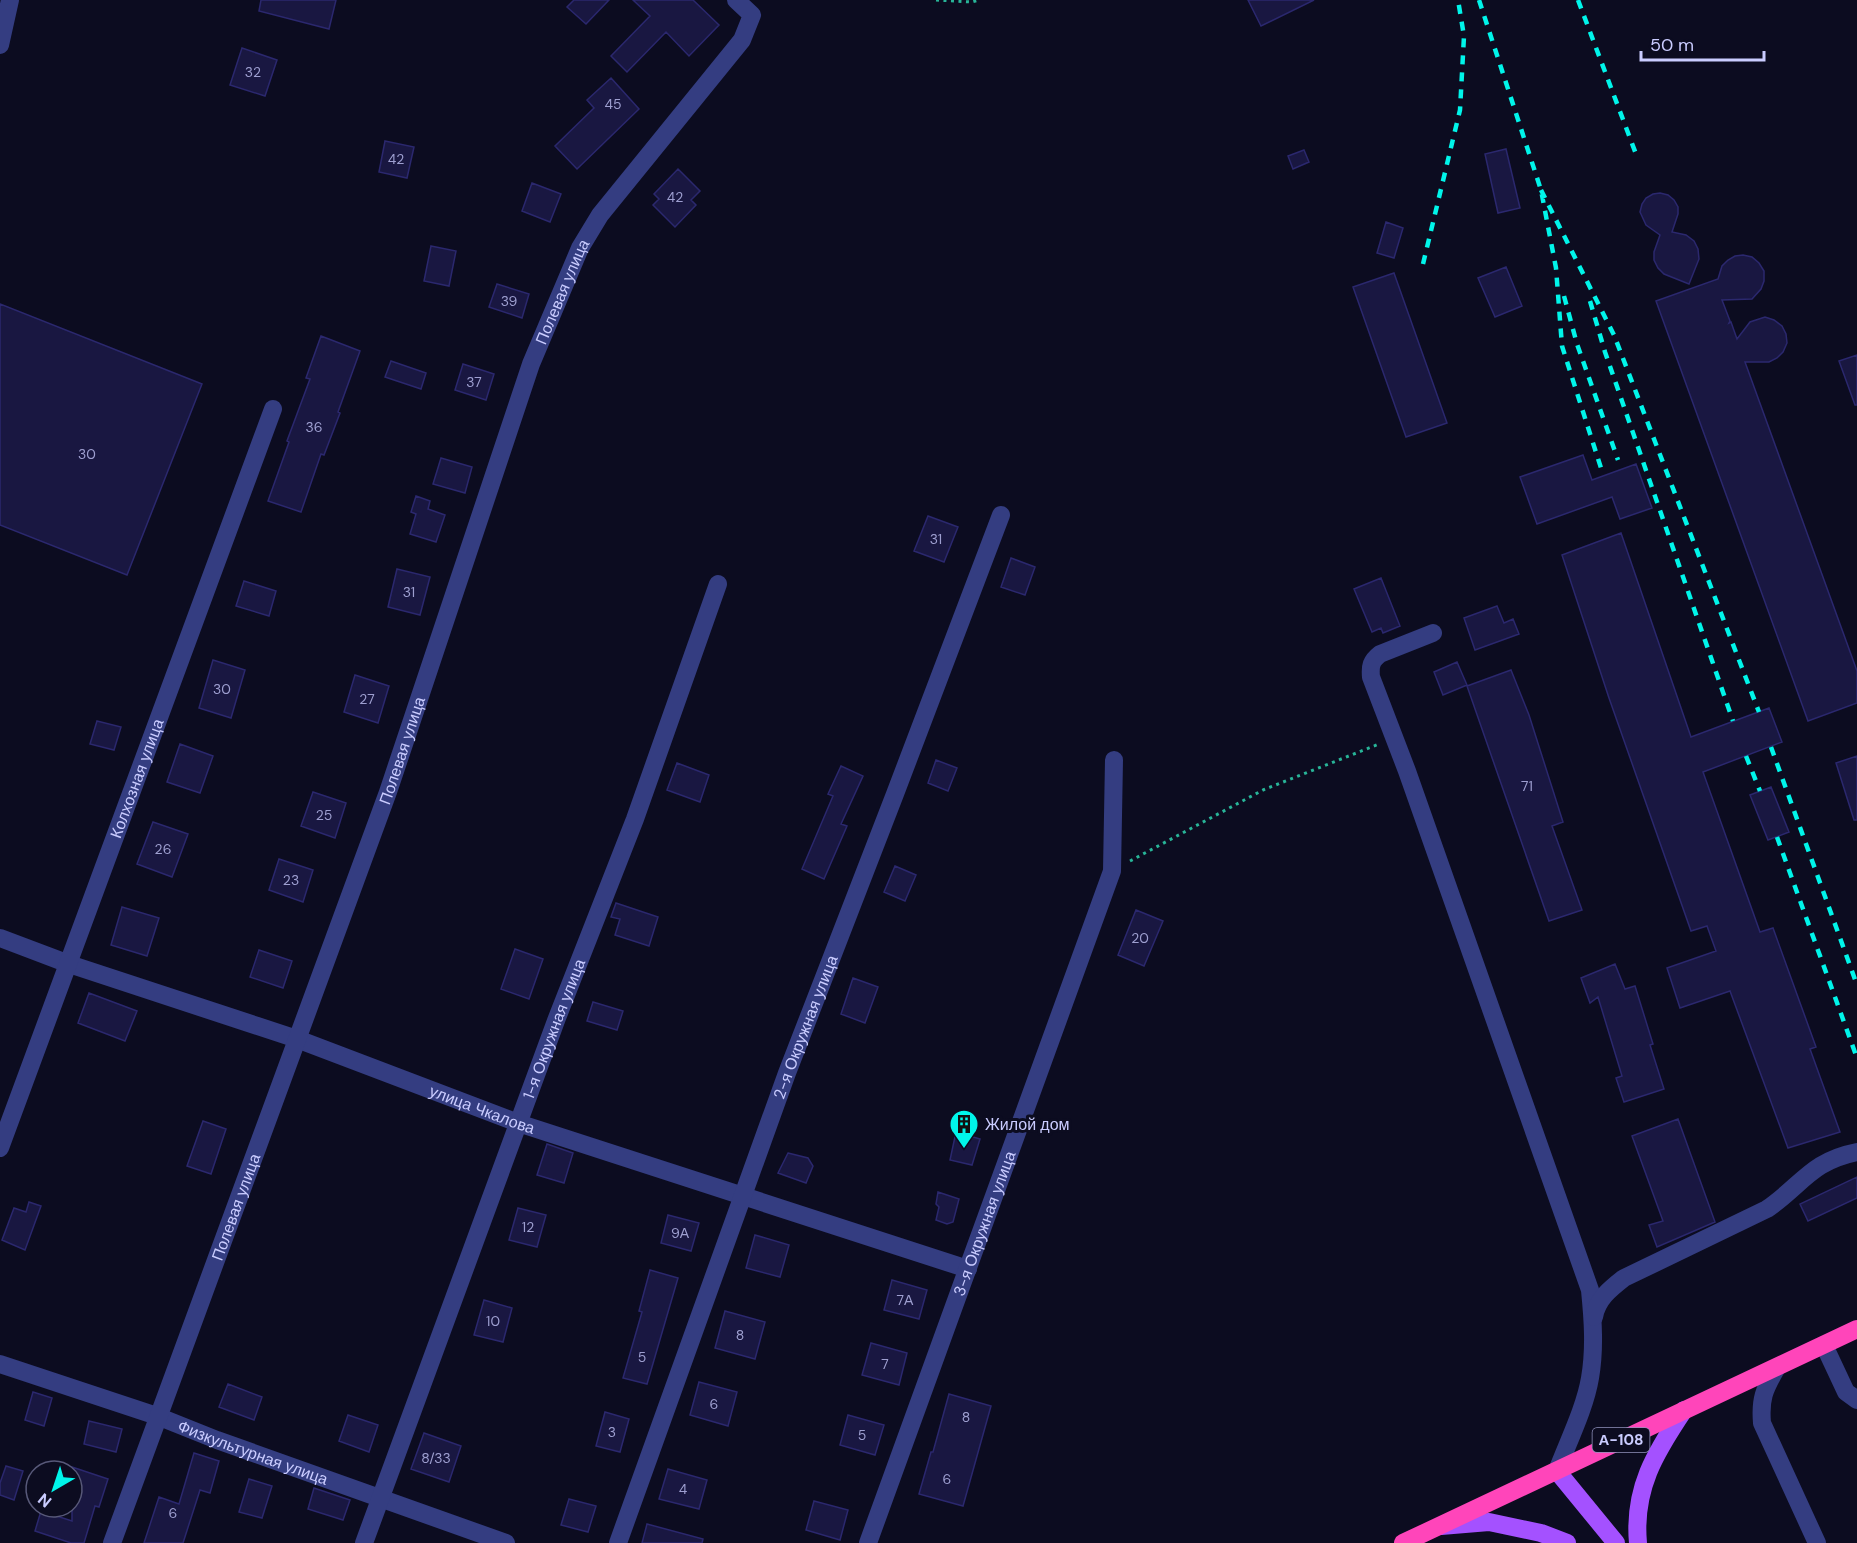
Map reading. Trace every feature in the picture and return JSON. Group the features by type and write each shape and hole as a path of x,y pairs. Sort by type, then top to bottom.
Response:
{"highway":[{"name":"А-108","path":"1403,1543 1857,1329"}],"main road":[{"path":"1638,1543 1636,1521 1642,1485 1657,1450 1684,1410"},
{"path":"1557,1471 1616,1543"},
{"path":"1439,1526 1489,1522 1541,1533 1567,1543"}],"street":[{"path":"0,45 10,0"},
{"name":"Полевая улица","path":"111,1543 388,792 531,364 580,248 600,215 742,40 752,15 736,0"},
{"name":"Колхозная улица","path":"0,1148 273,409"},
{"name":"2-я Окружная улица","path":"618,1543 787,1073 1001,515"},
{"name":"1-я Окружная улица","path":"364,1543 518,1123 635,819 717,584"},
{"path":"1433,633 1380,654 1370,667 1371,677 1395,738 1590,1290 1594,1336 1590,1378 1583,1406 1557,1471"},
{"name":"3-я Окружная улица","path":"868,1543 1112,871 1114,760"},
{"name":"улица Чкалова","path":"0,938 69,964 297,1039 518,1123 968,1269"},
{"path":"1593,1322 1598,1302 1608,1290 1624,1278 1767,1209 1782,1199 1808,1173 1841,1155 1857,1152"},
{"path":"1824,1346 1846,1392 1857,1400"},
{"name":"Физкультурная улица","path":"0,1364 157,1416 228,1444 506,1543"},
{"path":"1776,1369 1760,1404 1762,1423 1817,1543"}],"path":[{"path":"936,0 972,2 979,0"},
{"path":"1112,871 1263,790 1395,738"}],"building":[{"path":"261,0 336,0 329,29 259,11"},
{"path":"574,0 609,0 586,24 567,7"},
{"path":"633,0 693,0 719,25 689,56 666,32 627,72 611,56 650,16"},
{"path":"1248,0 1314,0 1261,26"},
{"path":"242,48 277,60 265,96 230,85"},
{"path":"611,78 639,109 577,169 555,146 594,108 587,100"},
{"path":"385,141 414,147 407,178 379,172"},
{"path":"1506,149 1520,208 1498,213 1485,154"},
{"path":"1304,150 1309,162 1293,169 1288,156"},
{"path":"678,169 700,191 691,200 696,205 675,227 653,205 659,199 654,194"},
{"path":"532,183 561,194 550,222 522,211"},
{"path":"1660,193 1668,195 1678,207 1672,232 1686,235 1694,241 1698,249 1699,259 1689,284 1664,274 1654,260 1654,252 1660,235 1646,225 1640,212 1646,198"},
{"path":"1386,222 1403,228 1394,258 1377,253"},
{"path":"431,246 456,251 449,286 424,281"},
{"path":"1743,255 1752,257 1764,271 1761,289 1752,299 1722,300 1737,339 1750,322 1765,317 1782,326 1786,334 1787,343 1777,358 1769,362 1745,362 1857,671 1857,703 1808,721 1656,301 1718,279 1722,266 1728,260"},
{"path":"1506,267 1522,306 1495,317 1478,278"},
{"path":"1394,273 1447,423 1406,437 1353,287"},
{"path":"497,284 529,294 522,318 489,307"},
{"path":"0,304 202,384 127,575 0,525"},
{"path":"321,336 360,351 338,412 340,413 324,455 321,454 301,512 268,501 310,379 306,378"},
{"path":"1857,355 1857,405 1855,405 1839,361"},
{"path":"391,361 426,373 421,389 385,377"},
{"path":"463,364 494,374 486,400 455,390"},
{"path":"1583,455 1592,480 1636,464 1652,508 1620,519 1612,497 1537,524 1520,477"},
{"path":"441,458 472,467 465,493 433,484"},
{"path":"416,496 430,501 428,509 445,515 436,542 410,534 416,514 411,512"},
{"path":"928,516 958,527 944,562 914,551"},
{"path":"1621,533 1691,737 1769,708 1782,742 1703,772 1760,932 1773,928 1816,1047 1810,1049 1840,1132 1788,1148 1730,991 1680,1008 1667,968 1716,951 1707,926 1691,931 1609,698 1562,555"},
{"path":"1011,558 1035,567 1025,595 1001,587"},
{"path":"397,569 430,577 420,615 388,607"},
{"path":"1381,578 1400,626 1383,633 1381,628 1372,632 1354,589"},
{"path":"244,581 276,591 269,616 236,606"},
{"path":"1497,606 1504,623 1513,619 1519,634 1475,650 1464,618"},
{"path":"213,660 245,670 231,718 199,708"},
{"path":"1457,662 1467,685 1443,695 1434,672"},
{"path":"1511,670 1529,715 1563,822 1552,826 1582,910 1549,921 1467,686"},
{"path":"355,675 389,686 378,723 344,712"},
{"path":"97,721 121,727 114,750 90,744"},
{"path":"180,744 213,756 200,793 167,782"},
{"path":"1857,756 1857,820 1854,820 1836,763"},
{"path":"936,760 957,768 948,791 928,783"},
{"path":"677,763 709,775 700,802 667,790"},
{"path":"841,766 863,776 841,824 847,826 824,879 802,869 833,796 828,794"},
{"path":"1771,787 1789,832 1768,840 1750,795"},
{"path":"313,792 346,803 335,838 301,826"},
{"path":"153,822 188,834 172,877 137,864"},
{"path":"279,859 313,870 303,902 269,890"},
{"path":"895,866 916,875 905,901 884,892"},
{"path":"616,903 658,917 649,946 615,935 620,919 611,917"},
{"path":"122,907 159,918 147,956 111,945"},
{"path":"1136,910 1163,921 1144,966 1118,955"},
{"path":"515,949 543,959 529,999 501,989"},
{"path":"259,950 292,961 283,988 250,977"},
{"path":"1615,964 1625,989 1635,986 1664,1089 1624,1102 1616,1078 1622,1076 1598,997 1590,1003 1581,978"},
{"path":"853,978 878,987 865,1023 841,1014"},
{"path":"89,993 137,1011 125,1041 78,1023"},
{"path":"593,1002 623,1011 617,1030 587,1021"},
{"path":"1678,1119 1715,1222 1657,1247 1649,1225 1663,1221 1632,1136"},
{"path":"203,1121 226,1129 211,1174 187,1166"},
{"name":"Жилой дом","path":"956,1132 980,1139 972,1165 950,1160"},
{"path":"547,1144 573,1153 564,1183 537,1175"},
{"path":"788,1153 808,1158 813,1166 806,1183 778,1173"},
{"path":"1857,1177 1857,1198 1808,1221 1800,1204"},
{"path":"938,1192 959,1199 953,1222 947,1224 936,1220 939,1207 936,1204"},
{"path":"29,1202 41,1206 25,1250 2,1240 14,1208 26,1212"},
{"path":"518,1208 546,1215 537,1247 509,1240"},
{"path":"668,1215 699,1223 691,1251 661,1243"},
{"path":"755,1235 789,1245 780,1277 746,1268"},
{"path":"650,1270 678,1278 647,1384 623,1378 642,1312 639,1311"},
{"path":"892,1280 927,1290 919,1319 884,1310"},
{"path":"484,1300 512,1308 503,1342 474,1335"},
{"path":"725,1311 765,1322 755,1359 715,1348"},
{"path":"871,1343 907,1353 899,1385 862,1375"},
{"path":"699,1382 737,1392 728,1426 690,1415"},
{"path":"228,1384 262,1397 254,1420 219,1407"},
{"path":"33,1392 52,1398 44,1426 25,1420"},
{"path":"949,1394 991,1406 963,1506 919,1494"},
{"path":"605,1412 629,1419 620,1452 596,1446"},
{"path":"348,1415 378,1425 369,1452 339,1441"},
{"path":"848,1415 884,1425 875,1455 840,1445"},
{"path":"89,1421 122,1429 116,1452 84,1444"},
{"path":"424,1433 461,1446 449,1482 411,1469"},
{"path":"194,1453 219,1461 210,1493 200,1490 183,1543 144,1543 159,1497 179,1504"},
{"path":"6,1466 23,1471 14,1500 0,1495 0,1483"},
{"path":"668,1469 707,1480 699,1509 659,1499"},
{"path":"84,1471 108,1479 99,1507 95,1506 84,1543 71,1543 35,1531 39,1519 72,1521 72,1519 84,1519"},
{"path":"249,1479 272,1486 262,1518 239,1512"},
{"path":"314,1488 350,1500 343,1520 308,1509"},
{"path":"569,1499 596,1506 588,1532 561,1525"},
{"path":"814,1501 848,1510 840,1540 806,1530"},
{"path":"647,1524 703,1539 702,1543 642,1543"}],"railway":[{"path":"1423,264 1460,110 1464,36 1458,0"},
{"path":"1479,0 1541,190 1556,268 1562,346 1601,468"},
{"path":"1578,0 1636,154"},
{"path":"1541,190 1614,335 1759,712"},
{"path":"1564,296 1577,344 1618,460"},
{"path":"1590,301 1605,352 1733,721"},
{"path":"1771,747 1857,985"},
{"path":"1746,756 1760,791"},
{"path":"1777,837 1857,1058"}],"place":[{"name":"Жилой дом","path":"964,1150"}]}
